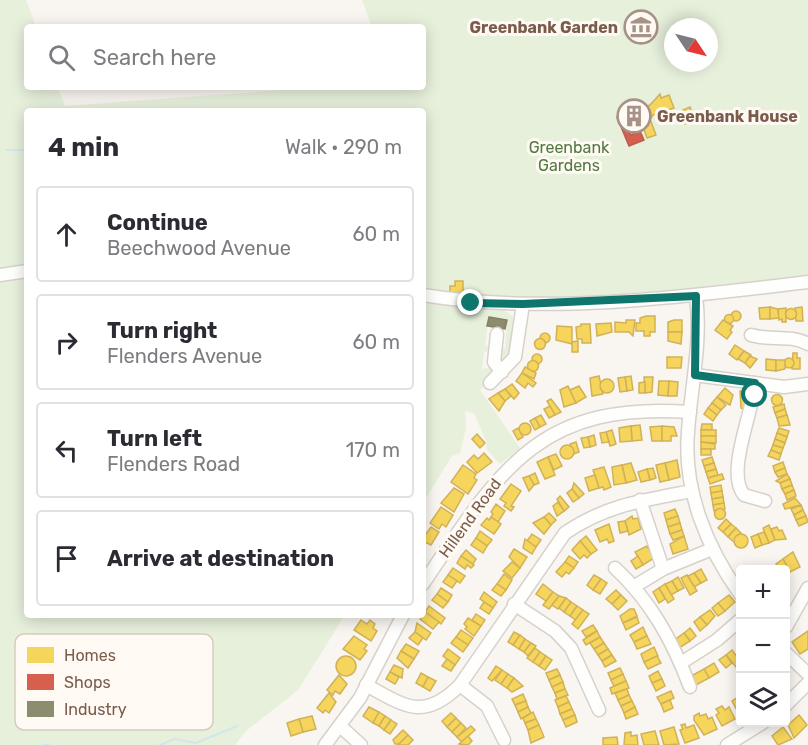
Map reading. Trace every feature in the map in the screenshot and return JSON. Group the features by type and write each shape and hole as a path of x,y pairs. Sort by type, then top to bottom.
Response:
{"street":[{"path":"0,275 24,271"},
{"path":"426,296 471,303 523,304 696,296 808,282"},
{"path":"696,296 695,375 687,447 692,490 712,549 736,586"},
{"path":"490,383 510,364 517,351 523,304"},
{"path":"497,334 494,362 502,372"},
{"path":"758,340 794,338 808,344"},
{"path":"695,375 784,387 808,384"},
{"path":"755,383 752,407 740,444 740,490 759,497"},
{"name":"Hillend Road","path":"426,580 487,489 528,450 556,433 599,417 643,410 690,412"},
{"path":"366,685 412,707 429,707 446,699 460,684 565,533 589,517 640,500 692,490"},
{"path":"640,500 663,568"},
{"path":"635,586 663,568 712,549"},
{"path":"615,568 635,586 657,617 681,663 690,687"},
{"path":"790,619 803,592"},
{"path":"514,604 555,631 571,648 598,710"},
{"path":"325,745 366,685 401,618"},
{"path":"681,663 717,640 736,624"},
{"path":"790,657 808,674"},
{"path":"790,701 808,683"},
{"path":"460,684 487,706 504,741"},
{"path":"340,726 361,745"},
{"path":"727,745 757,727"}],"green space":[{"name":"Greenbank Gardens","path":"0,0 26,0 35,24 24,24 24,90 59,90 65,106 282,90 426,90 426,24 371,24 362,0 808,0 808,280 697,292 509,300 426,293 426,108 24,108 24,268 0,272"},
{"path":"24,277 24,618 343,618 298,690 246,731 235,745 0,745 0,281"},
{"path":"426,299 485,309 503,309 515,319 509,355 504,364 499,362 501,348 505,349 507,320 489,317 485,345 492,347 484,353 482,369 492,367 495,372 480,390 520,448 500,464 487,450 486,441 474,413 465,411 466,428 460,453 452,456 426,498"}],"building: Homes":[{"name":"Greenbank House","path":"660,94 661,98 669,95 674,108 653,115 650,119 656,135 647,138 641,121 650,118 648,113 630,120 627,114 650,105"},
{"name":"Greenbank House","path":"690,107 695,120 685,124 681,111"},
{"path":"455,281 463,281 463,296 450,296 450,286 455,286"},
{"path":"770,307 770,319 760,319 759,308"},
{"path":"770,307 778,309 779,318 770,319"},
{"path":"802,307 803,321 796,321 795,308"},
{"path":"786,308 786,322 782,322 782,319 779,320 778,309"},
{"path":"791,309 795,310 795,318 791,319 787,318 786,314 787,310"},
{"path":"736,311 740,312 740,320 736,321 732,320 731,316 732,312"},
{"path":"729,314 734,319 729,324 724,319"},
{"path":"655,316 655,332 650,332 650,336 644,336 644,331 636,331 636,323 640,323 640,318"},
{"path":"626,320 635,320 633,336 629,332 615,332 615,322 626,323"},
{"path":"682,320 682,332 668,332 668,322"},
{"path":"723,320 733,326 727,339 715,330"},
{"path":"611,323 612,332 597,336 596,324"},
{"path":"581,324 590,324 591,343 582,343 582,339 577,339 576,327"},
{"path":"557,326 572,327 572,344 556,340"},
{"path":"668,332 682,332 681,344 668,341"},
{"path":"545,333 550,338 545,343 540,338"},
{"path":"540,339 544,340 544,348 540,349 536,348 535,344 536,340"},
{"path":"578,341 578,352 572,352 572,342"},
{"path":"735,345 744,351 737,360 729,354"},
{"path":"744,351 751,355 745,363 738,359"},
{"path":"793,353 797,353 797,358 800,358 800,369 792,369"},
{"path":"537,354 542,359 537,364 532,359"},
{"path":"750,356 757,359 750,368 745,363"},
{"path":"667,357 682,357 681,368 667,368"},
{"path":"789,358 793,359 793,367 789,368 785,367 784,363 785,359"},
{"path":"766,359 776,360 776,371 766,370"},
{"path":"776,360 785,360 785,369 776,371"},
{"path":"533,361 537,362 537,370 533,371 529,370 528,366 529,362"},
{"path":"525,367 536,373 534,379 522,373"},
{"path":"522,373 536,383 533,387 528,383 525,388 516,381"},
{"path":"599,376 603,394 592,396 590,378"},
{"path":"631,376 633,390 627,391 625,377"},
{"path":"625,377 627,391 620,392 618,378"},
{"path":"644,377 653,377 652,392 645,393"},
{"path":"607,379 612,381 614,386 612,391 607,393 602,391 600,386 602,381"},
{"path":"659,381 669,381 668,396 658,395"},
{"path":"669,381 678,382 677,396 668,396"},
{"path":"645,382 645,393 639,393 639,383"},
{"path":"512,384 519,393 514,399 505,389"},
{"path":"568,386 576,403 564,407 560,390"},
{"path":"579,386 586,397 576,403 570,390"},
{"path":"725,388 733,395 730,405 717,397"},
{"path":"505,389 511,396 505,401 498,393"},
{"path":"740,391 748,392 746,410 741,408"},
{"path":"498,393 505,401 499,411 489,399"},
{"path":"777,394 783,400 777,406 771,400"},
{"path":"717,397 726,405 721,410 712,403"},
{"path":"551,399 561,412 555,415 547,401"},
{"path":"712,403 721,410 717,415 708,408"},
{"path":"784,404 785,409 775,413 773,407"},
{"path":"550,406 555,415 549,418 544,409"},
{"path":"708,408 717,415 713,421 704,414"},
{"path":"785,409 787,415 777,418 775,413"},
{"path":"541,415 546,424 540,427 535,418"},
{"path":"787,415 790,425 779,426 777,418"},
{"path":"535,418 540,427 535,430 530,421"},
{"path":"527,423 531,429 527,435 523,435 519,427"},
{"path":"702,424 712,424 712,430 701,430"},
{"path":"640,425 642,440 632,441 631,426"},
{"path":"631,426 632,441 620,442 619,428"},
{"path":"662,426 662,441 652,441 650,427"},
{"path":"662,426 674,427 677,436 671,436 671,441 662,441"},
{"path":"518,428 523,437 518,440 513,431"},
{"path":"779,428 789,431 787,437 777,433"},
{"path":"612,430 616,444 610,446 606,432"},
{"path":"701,430 716,430 716,436 701,436"},
{"path":"606,432 609,442 602,443 600,433"},
{"path":"777,433 787,437 785,443 775,439"},
{"path":"477,434 485,443 480,448 472,439"},
{"path":"594,435 596,445 590,447 588,437"},
{"path":"701,436 716,436 716,443 701,442"},
{"path":"588,437 590,447 584,448 581,438"},
{"path":"775,439 785,443 783,448 773,445"},
{"path":"576,442 579,452 573,454 570,444"},
{"path":"701,442 715,444 715,449 701,449"},
{"path":"567,445 572,447 574,452 572,457 567,459 562,457 560,452 562,447"},
{"path":"773,445 783,448 781,454 771,450"},
{"path":"701,449 711,449 711,455 701,455"},
{"path":"771,450 781,454 779,460 768,456"},
{"path":"484,453 492,462 477,473 467,462 474,455 478,459"},
{"path":"556,454 562,466 554,470 548,457"},
{"path":"548,457 555,475 545,479 537,462"},
{"path":"712,457 714,463 704,466 702,460"},
{"path":"677,460 680,477 669,480 665,463"},
{"path":"783,462 785,468 775,472 773,466"},
{"path":"631,463 637,480 626,483 622,465"},
{"path":"665,463 669,480 660,482 656,465"},
{"path":"714,463 716,469 706,472 704,466"},
{"path":"463,465 476,474 474,478 477,480 468,494 451,482"},
{"path":"622,465 626,483 614,485 612,467"},
{"path":"604,467 611,487 604,490 603,487 599,488 593,470"},
{"path":"653,468 656,478 650,480 647,469"},
{"path":"785,468 787,474 778,477 775,472"},
{"path":"647,469 650,480 641,482 638,472"},
{"path":"716,469 718,475 708,478 706,472"},
{"path":"535,473 539,483 534,485 529,476"},
{"path":"722,474 724,479 710,484 708,478"},
{"path":"787,474 790,479 780,483 776,481"},
{"path":"595,475 599,488 589,491 585,478"},
{"path":"529,476 534,485 529,491 523,478"},
{"path":"790,479 792,485 782,489 780,483"},
{"path":"574,483 584,494 579,498 572,489"},
{"path":"511,484 521,491 511,506 514,507 511,511 500,499"},
{"path":"721,485 722,491 711,493 710,487"},
{"path":"792,485 794,490 785,494 782,489"},
{"path":"454,488 464,494 454,512 441,503"},
{"path":"572,489 579,498 573,502 567,493"},
{"path":"794,490 796,496 787,500 785,494"},
{"path":"722,491 723,497 712,499 711,493"},
{"path":"560,496 569,507 564,511 557,499"},
{"path":"723,497 724,503 713,505 712,499"},
{"path":"795,498 801,505 785,509 783,504"},
{"path":"558,502 564,511 557,516 553,506"},
{"path":"724,503 725,509 714,511 713,505"},
{"path":"496,504 505,511 498,522 491,517"},
{"path":"801,505 803,510 794,515 791,509"},
{"path":"441,507 453,515 446,527 442,524 439,529 430,523"},
{"path":"675,509 678,516 666,520 664,513"},
{"path":"720,509 724,510 724,518 720,519 716,518 715,514 716,510"},
{"path":"803,510 806,516 796,520 794,515"},
{"path":"549,513 556,520 551,525 544,517"},
{"path":"632,516 633,519 638,518 641,529 629,535 625,521"},
{"path":"678,516 680,523 668,527 666,520"},
{"path":"806,516 808,522 799,526 796,520"},
{"path":"491,517 501,524 494,534 481,525"},
{"path":"544,517 551,525 544,534 533,523"},
{"path":"726,519 731,524 723,532 718,528"},
{"path":"625,521 628,531 620,533 618,522"},
{"path":"680,523 682,530 670,534 668,527"},
{"path":"609,524 614,541 609,543 607,539 600,542 595,530"},
{"path":"731,524 736,528 728,537 723,532"},
{"path":"769,525 775,540 769,543 763,528"},
{"path":"431,527 439,532 431,545 426,542 426,534"},
{"path":"777,527 779,531 782,530 786,539 775,540 771,529"},
{"path":"736,528 741,533 734,542 728,537"},
{"path":"682,530 684,536 673,540 670,534"},
{"path":"480,531 492,540 487,546 476,538"},
{"path":"764,532 769,543 762,545 758,534"},
{"path":"532,534 541,540 536,547 527,541"},
{"path":"741,534 746,536 748,541 746,546 741,548 736,546 734,541 736,536"},
{"path":"758,534 762,545 755,548 751,537"},
{"path":"586,536 597,550 591,554 580,541"},
{"path":"684,536 688,549 673,554 670,544"},
{"path":"476,538 487,546 483,553 471,545"},
{"path":"525,539 536,547 532,554 523,548"},
{"path":"580,541 591,554 587,558 584,555 580,559 572,550"},
{"path":"647,546 654,558 643,565 635,552"},
{"path":"514,549 527,557 520,568 509,557"},
{"path":"466,550 476,559 473,564 461,556"},
{"path":"793,552 800,567 790,572 790,565 786,565 783,559"},
{"path":"461,556 474,565 471,568 467,565 465,569 457,563"},
{"path":"569,556 578,562 574,568 565,562"},
{"path":"638,556 643,565 636,569 631,561"},
{"path":"783,559 786,565 777,565"},
{"path":"512,562 520,568 512,578 503,571"},
{"path":"565,562 574,568 562,577 556,572"},
{"path":"453,568 465,576 460,583 448,575"},
{"path":"701,569 707,580 701,583 694,573"},
{"path":"694,573 701,583 694,587 688,576"},
{"path":"504,574 512,580 506,590 497,584"},
{"path":"448,575 457,581 452,588 443,582"},
{"path":"594,575 601,579 593,590 587,585"},
{"path":"687,575 697,591 690,595 681,578"},
{"path":"678,577 684,588 678,591 672,581"},
{"path":"601,579 607,583 600,594 593,590"},
{"path":"672,581 678,591 671,595 665,584"},
{"path":"497,584 506,590 501,596 492,590"},
{"path":"543,584 553,592 546,601 536,594"},
{"path":"665,584 674,599 668,603 659,588"},
{"path":"441,588 452,595 448,602 437,594"},
{"path":"659,588 665,599 659,603 653,592"},
{"path":"616,590 621,595 612,604 606,599"},
{"path":"484,592 497,602 493,608 480,599"},
{"path":"553,592 559,596 549,609 543,605"},
{"path":"437,594 448,602 443,608 432,600"},
{"path":"621,595 627,601 618,610 612,604"},
{"path":"729,595 735,602 725,611 718,603"},
{"path":"559,596 566,598 558,609 552,605"},
{"path":"566,598 571,602 564,612 559,608"},
{"path":"484,602 493,608 489,614 480,608"},
{"path":"571,602 577,606 570,616 564,612"},
{"path":"718,603 725,611 718,616 712,608"},
{"path":"429,606 445,618 441,624 426,610"},
{"path":"577,606 583,610 576,620 570,616"},
{"path":"634,609 637,616 623,623 620,616"},
{"path":"583,610 589,614 578,629 572,624"},
{"path":"710,610 715,616 707,625 700,617"},
{"path":"426,613 439,622 433,629 420,619 426,618"},
{"path":"476,614 485,620 481,626 472,620"},
{"path":"637,617 639,623 626,630 623,623"},
{"path":"700,617 707,625 700,631 694,622"},
{"path":"468,618 481,626 474,636 465,629 467,627 464,624"},
{"path":"361,620 367,624 370,620 375,624 373,628 377,631 371,641 354,630"},
{"path":"417,623 431,633 426,640 415,632"},
{"path":"593,625 597,631 586,637 582,631"},
{"path":"643,627 647,636 634,642 630,635"},
{"path":"690,628 696,636 690,641 684,633"},
{"path":"461,630 473,638 468,645 456,637"},
{"path":"597,631 600,637 586,645 583,640"},
{"path":"808,631 808,649 800,654 792,642"},
{"path":"415,632 423,638 418,645 409,638"},
{"path":"514,632 520,635 513,645 508,642"},
{"path":"684,633 690,641 679,648 673,641"},
{"path":"520,635 525,639 519,649 513,645"},
{"path":"354,636 367,645 364,649 367,651 360,660 343,649"},
{"path":"647,636 651,644 637,649 634,642"},
{"path":"456,637 468,645 463,652 451,643"},
{"path":"600,637 604,643 594,649 590,643"},
{"path":"525,639 531,643 524,652 519,649"},
{"path":"531,643 536,646 528,656 524,652"},
{"path":"604,643 608,649 598,655 594,649"},
{"path":"406,644 419,651 414,659 401,651"},
{"path":"654,647 658,656 644,662 641,654"},
{"path":"535,648 540,652 533,662 527,658"},
{"path":"448,649 460,658 455,665 443,656"},
{"path":"608,649 612,655 602,661 598,655"},
{"path":"732,650 736,656 736,667 726,655"},
{"path":"401,651 414,659 408,668 397,658"},
{"path":"540,652 546,656 539,666 533,662"},
{"path":"612,655 616,661 605,667 602,661"},
{"path":"726,655 732,663 726,668 719,660"},
{"path":"346,656 353,659 356,666 353,673 346,676 339,673 336,666 339,659"},
{"path":"546,656 552,660 545,670 539,666"},
{"path":"657,656 661,663 648,669 644,662"},
{"path":"447,659 455,665 451,671 442,666"},
{"path":"714,663 719,672 709,678 704,669"},
{"path":"394,665 403,669 402,678 390,672"},
{"path":"496,666 502,670 492,681 488,678"},
{"path":"620,668 623,674 611,680 608,673"},
{"path":"557,669 560,675 549,680 546,673"},
{"path":"704,669 709,678 696,685 691,676"},
{"path":"502,670 508,674 501,684 495,680"},
{"path":"658,671 662,679 652,683 649,676"},
{"path":"390,672 399,677 395,684 386,679"},
{"path":"421,673 428,677 423,687 416,683"},
{"path":"508,674 514,678 507,688 501,684"},
{"path":"623,674 626,681 614,686 611,680"},
{"path":"339,675 347,684 340,694 335,691 333,695 327,690"},
{"path":"560,675 563,682 552,687 549,680"},
{"path":"428,677 436,681 430,691 423,687"},
{"path":"514,678 523,686 512,692 507,688"},
{"path":"662,679 665,686 656,691 652,683"},
{"path":"626,681 629,688 612,694 610,688"},
{"path":"563,682 565,689 555,693 552,687"},
{"path":"565,689 568,695 557,699 555,693"},
{"path":"627,689 629,695 618,700 615,693"},
{"path":"671,691 674,698 661,704 657,697"},
{"path":"329,693 336,702 329,713 325,710 323,713 317,708"},
{"path":"523,694 526,701 515,705 512,699"},
{"path":"629,695 632,701 621,706 618,700"},
{"path":"566,696 569,702 558,707 555,700"},
{"path":"670,700 673,708 664,712 661,704"},
{"path":"526,701 528,707 518,712 515,705"},
{"path":"632,701 635,707 624,713 621,706"},
{"path":"569,702 572,709 560,714 558,707"},
{"path":"722,706 725,710 729,707 735,719 722,726 716,715 719,713 716,709"},
{"path":"369,707 379,712 373,723 363,716"},
{"path":"528,707 531,713 521,719 518,712"},
{"path":"635,707 638,714 626,719 624,713"},
{"path":"572,709 575,715 563,720 560,714"},
{"path":"379,712 385,716 379,726 373,723"},
{"path":"533,712 536,719 525,723 523,718"},
{"path":"451,713 456,718 447,727 442,721"},
{"path":"699,713 700,716 706,714 708,719 712,717 717,729 704,735 694,720 694,716"},
{"path":"575,715 577,722 566,727 563,720"},
{"path":"799,715 807,725 794,738 789,727"},
{"path":"312,716 316,729 303,732 299,719"},
{"path":"385,716 391,720 384,730 379,726"},
{"path":"456,718 461,723 452,732 447,727"},
{"path":"299,719 303,732 291,736 287,723"},
{"path":"536,719 539,725 528,730 525,723"},
{"path":"391,720 397,724 390,734 384,730"},
{"path":"461,723 466,728 457,737 452,732"},
{"path":"685,724 686,728 694,725 699,738 685,743 680,730 683,729 681,725"},
{"path":"539,725 544,737 531,743 528,730"},
{"path":"471,726 475,730 462,742 457,737"},
{"path":"674,727 679,744 664,745 660,731"},
{"path":"783,727 792,739 778,745 772,736"},
{"path":"403,730 408,735 399,744 395,744 393,740"},
{"path":"655,731 659,745 644,745 641,734"},
{"path":"631,732 631,736 637,735 638,745 624,745 625,733"},
{"path":"408,735 413,740 408,745 398,745"},
{"path":"468,736 472,741 468,745 459,744"},
{"path":"617,737 618,745 603,745 603,738"}],"building: Shops":[{"path":"621,115 631,135 640,131 644,140 629,146 617,117"}],"building: Industry":[{"path":"489,317 507,320 505,329 487,326"}],"waterway":[{"path":"6,150 24,150"},
{"path":"160,745 175,739 196,743 237,726"},
{"path":"43,745 49,745"}],"place":[{"name":"Greenbank Garden","path":"641,27"},
{"name":"Greenbank House","path":"634,116"}],"route":[{"path":"471,303 523,304 696,296 695,375 755,383 755,395"}]}
